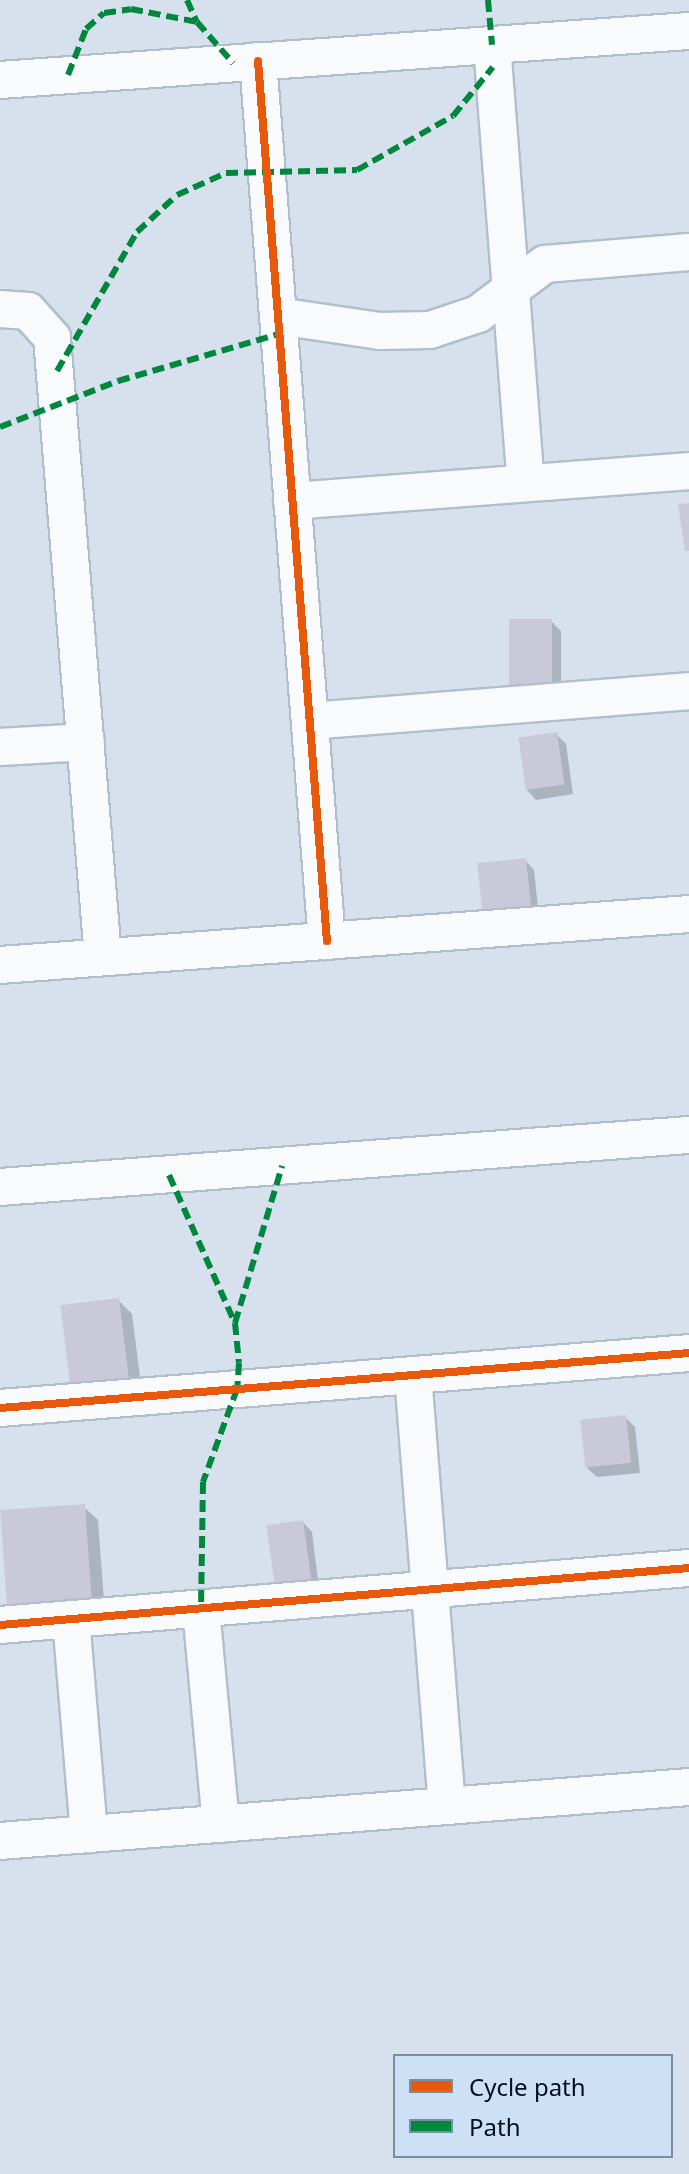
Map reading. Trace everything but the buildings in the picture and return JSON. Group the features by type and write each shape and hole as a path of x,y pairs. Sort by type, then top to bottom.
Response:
{"street":[{"path":"0,80 689,31"},
{"path":"492,45 526,483"},
{"path":"258,61 327,941"},
{"path":"278,316 380,331 430,330 478,314 510,287 545,264 689,252"},
{"path":"0,309 28,311 52,338 103,957"},
{"path":"292,501 689,471"},
{"path":"310,721 689,691"},
{"path":"0,747 86,742"},
{"path":"0,965 689,914"},
{"path":"0,1187 689,1135"},
{"path":"0,1408 689,1353"},
{"path":"413,1375 447,1806"},
{"path":"0,1625 689,1568"},
{"path":"201,1609 221,1824"},
{"path":"71,1619 89,1834"},
{"path":"0,1841 689,1787"}],"marked path":[{"path":"187,0 197,22"},
{"path":"488,0 492,45"},
{"path":"68,75 86,29 104,13 131,9 197,22 233,63"},
{"path":"57,371 137,232 177,195 226,173 357,170 453,116 493,67"},
{"path":"0,427 118,381 279,334"},
{"path":"235,1323 282,1166"},
{"path":"169,1175 235,1323 239,1363 237,1389 203,1482 201,1609"}],"cycle path":[{"path":"258,61 327,941"},
{"path":"0,1408 689,1353"},
{"path":"0,1625 689,1568"}]}
